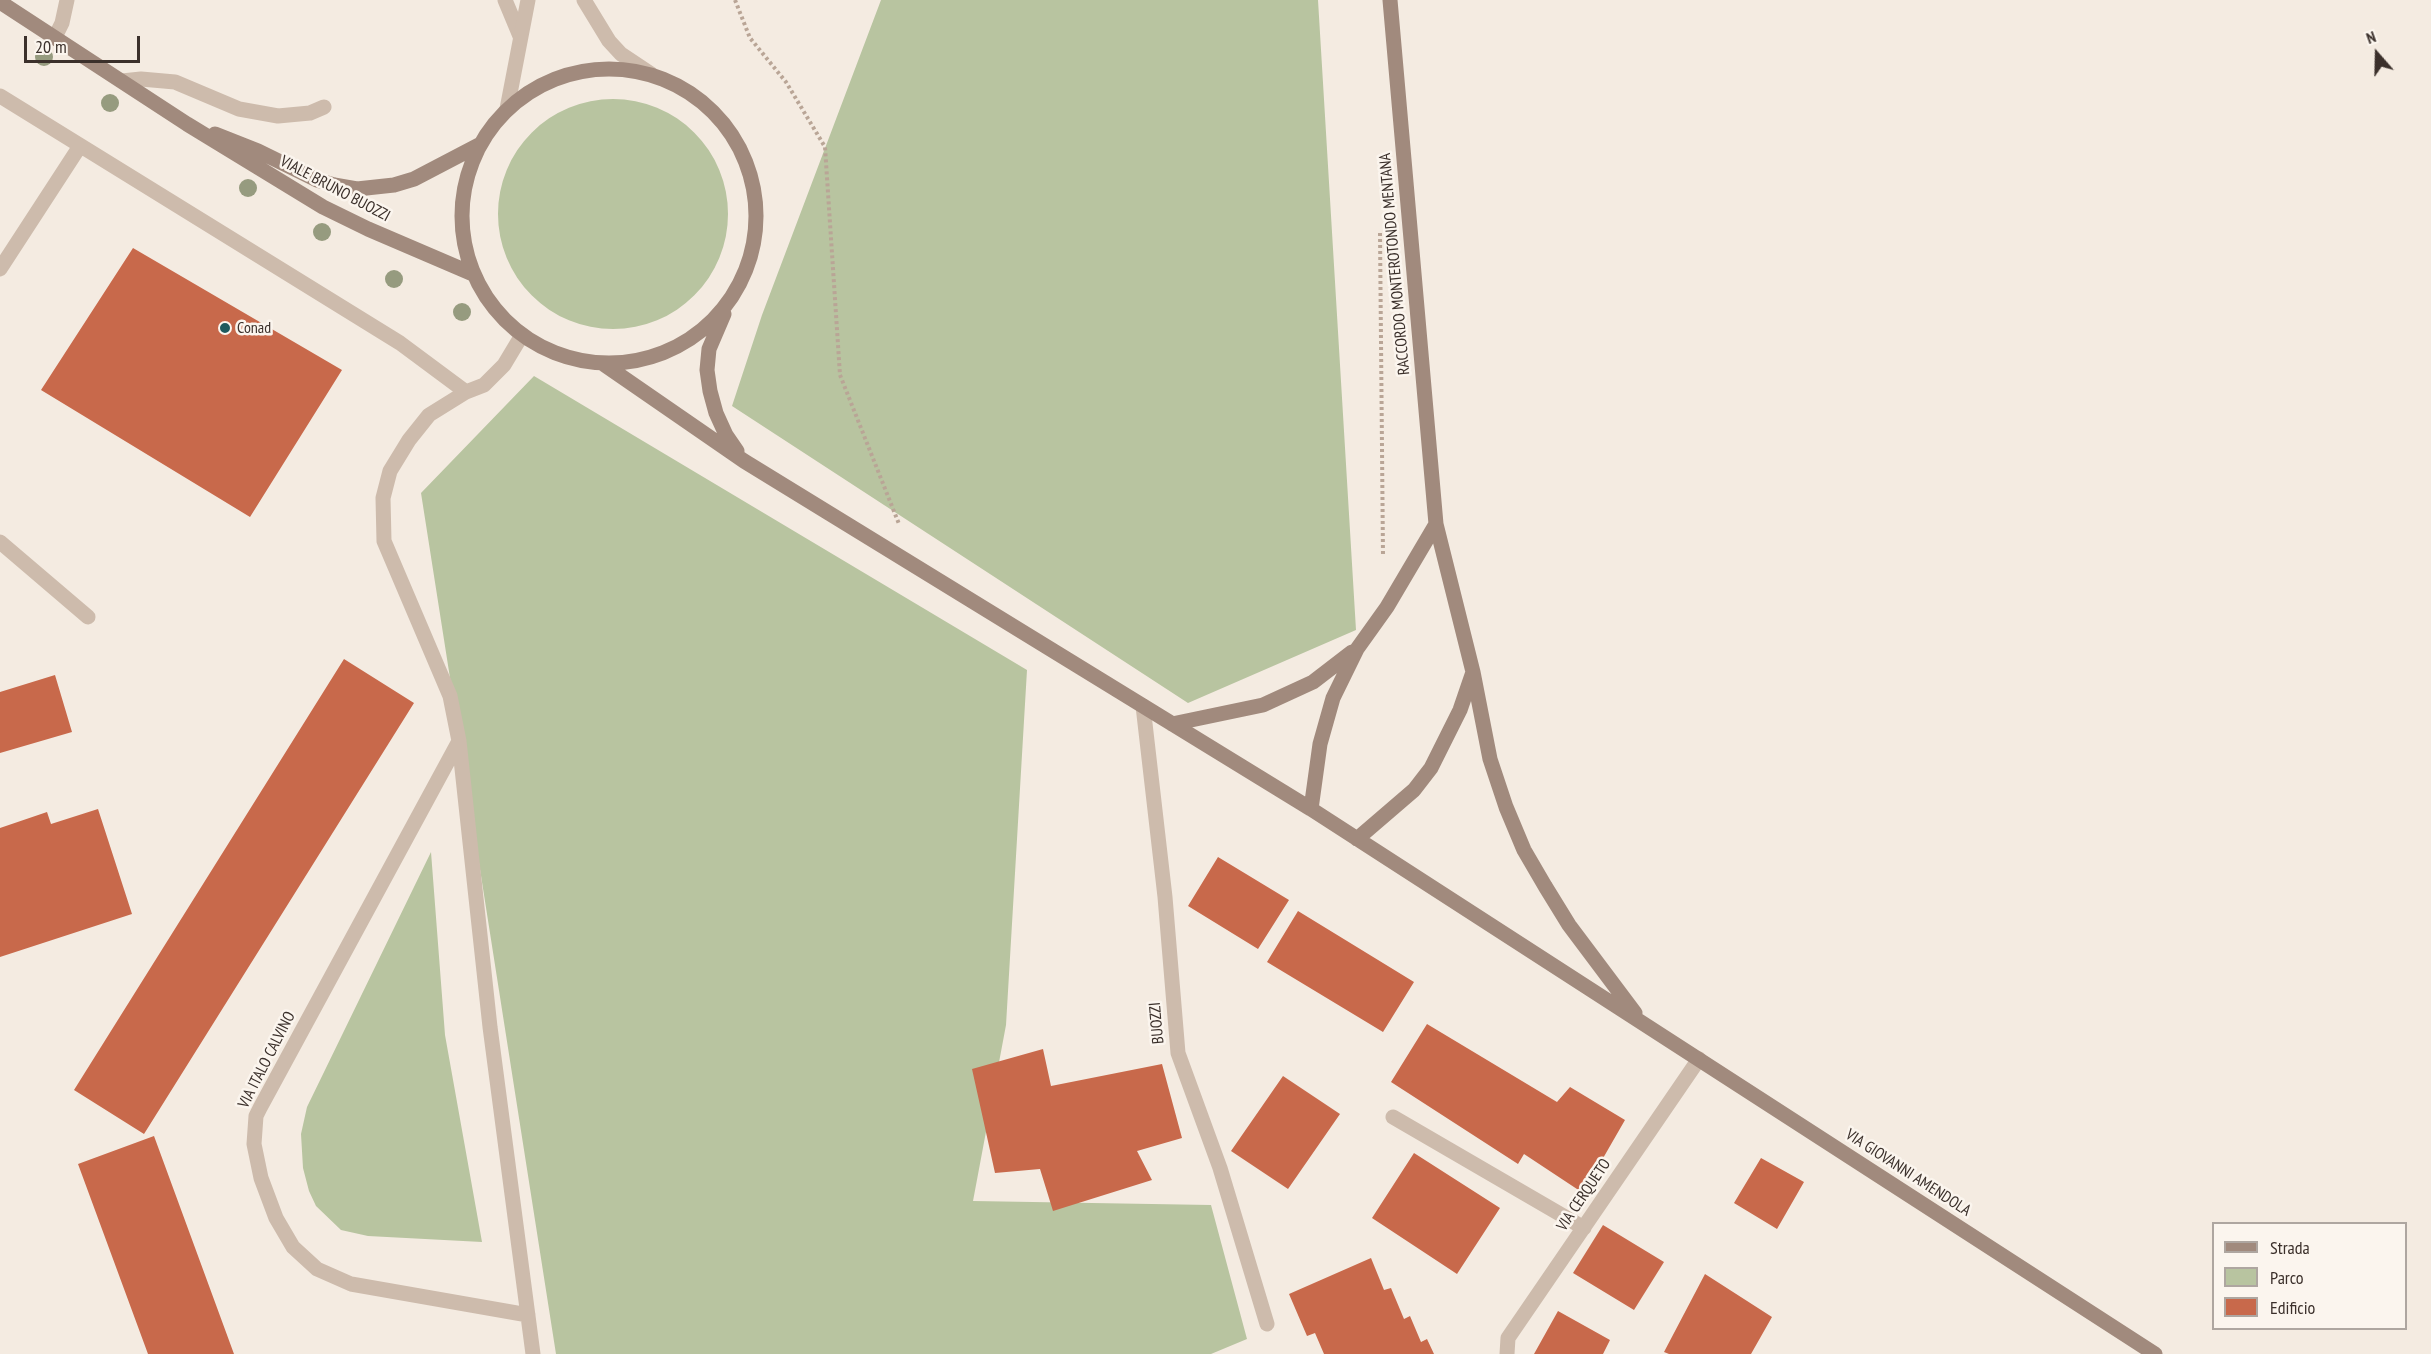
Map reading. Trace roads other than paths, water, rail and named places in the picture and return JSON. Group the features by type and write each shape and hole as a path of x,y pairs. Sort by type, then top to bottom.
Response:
{"main road":[{"name":"RACCORDO MONTEROTONDO MENTANA","path":"1390,0 1436,524 1473,672 1490,759 1506,807 1524,850 1569,926 1642,1022"},
{"name":"VIALE BRUNO BUOZZI","path":"0,2 188,124 323,207 473,274"},
{"path":"731,298 706,326 675,347 640,360 602,363 560,355 522,335 493,308 473,274 462,231 464,187 479,145 507,109 550,80 600,68 651,74 687,90 717,115 740,147 754,185 757,224 749,263 709,349 707,370 716,413 726,435 744,461"},
{"name":"VIALE BRUNO BUOZZI","path":"188,124 258,151 317,180 357,189 394,185 414,179 479,145"},
{"name":"VIA GIOVANNI AMENDOLA","path":"602,363 744,461 1311,809 2155,1354"},
{"path":"1311,809 1320,744 1333,698 1357,649 1387,607 1436,524"},
{"path":"1172,724 1239,712 1281,698 1328,672 1357,649"},
{"path":"1357,839 1414,790 1431,768 1460,710 1473,672"}],"street":[{"path":"56,37 64,17 67,0"},
{"path":"505,0 520,36"},
{"path":"507,109 528,0"},
{"path":"584,0 609,41 621,54 651,74"},
{"path":"122,81 141,79 175,82 239,109 278,116 310,113 324,107"},
{"path":"0,96 400,342 466,392"},
{"path":"0,269 80,146"},
{"path":"522,335 504,365 484,385 466,392 429,415 390,471 383,498 384,541 450,696 459,741 490,1027 533,1354"},
{"path":"0,542 87,617"},
{"name":"BUOZZI","path":"1143,706 1165,897 1178,1053 1220,1168 1267,1324"},
{"name":"VIA ITALO CALVINO","path":"459,741 260,1108 256,1116 254,1144 261,1178 279,1225 293,1247 317,1269 351,1284 528,1315"},
{"name":"VIA CERQUETO","path":"1507,1354 1508,1338 1699,1059"},
{"path":"1393,1117 1584,1228"}],"place":[{"name":"Conad","path":"225,328"}]}
